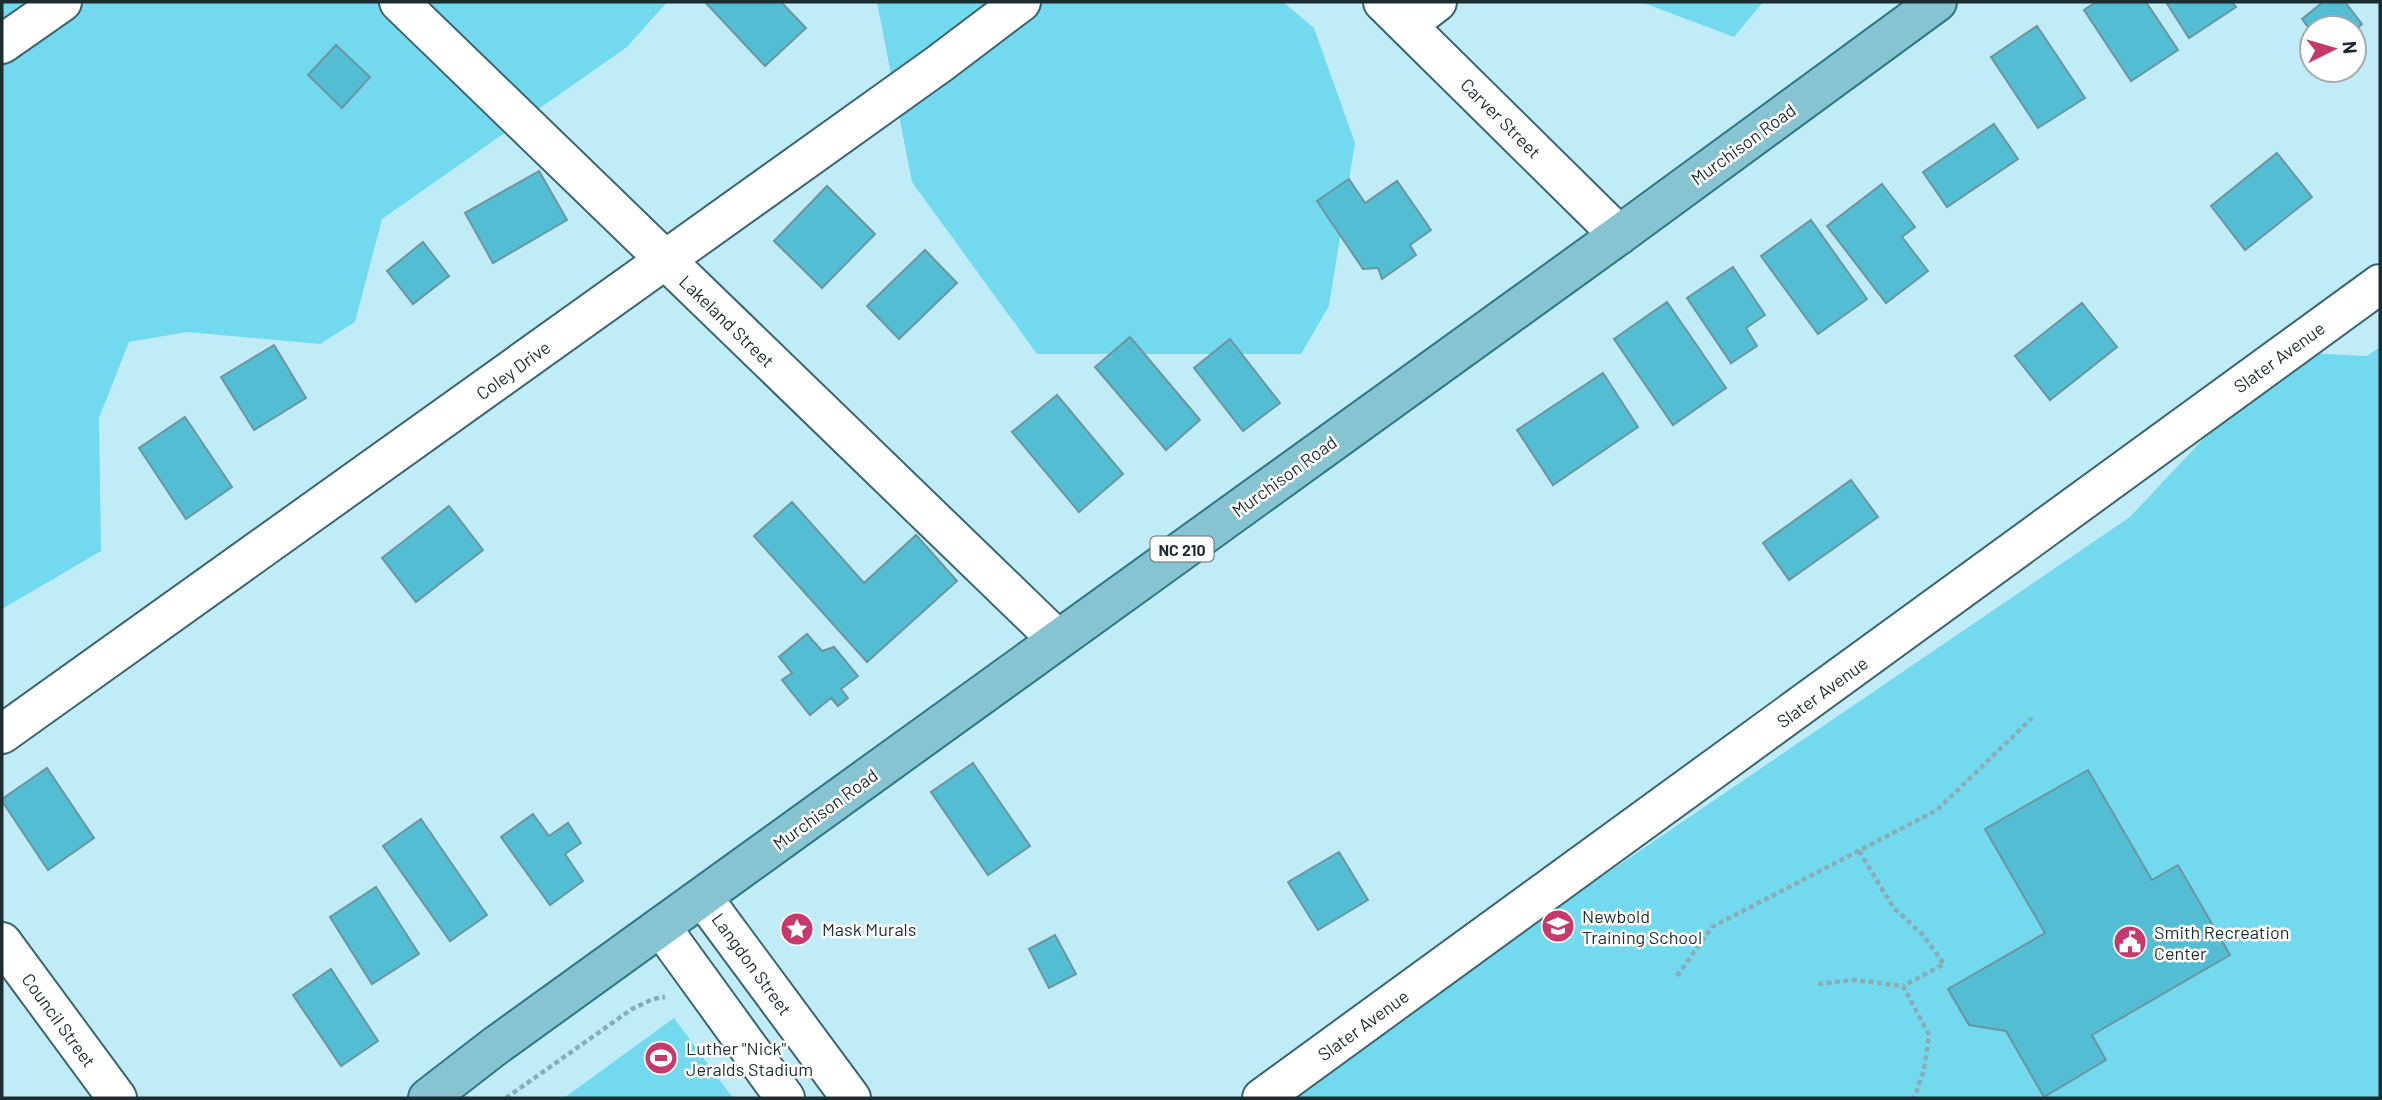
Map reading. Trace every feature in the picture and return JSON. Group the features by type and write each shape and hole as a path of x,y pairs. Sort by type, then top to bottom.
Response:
{"main road":[{"name":"Murchison Road","path":"428,1098 1056,639 1619,235 1937,2"}],"street":[{"path":"2,44 62,2"},
{"name":"Lakeland Street","path":"399,2 1056,639"},
{"name":"Coley Drive","path":"2,734 939,64 1021,2"},
{"path":"1395,13 1437,2"},
{"name":"Carver Street","path":"1395,13 1619,235"},
{"name":"Slater Avenue","path":"1262,1098 2380,284"},
{"name":"Langdon Street","path":"703,898 851,1098"},
{"path":"661,927 785,1098"},
{"name":"Council Street","path":"2,942 117,1098"}],"path":[{"path":"1677,976 1712,928 1937,810 2032,718"},
{"path":"1818,984 1854,980 1903,986 1944,964 1923,935 1893,907 1859,851"},
{"path":"1903,986 1929,1034 1924,1070 1914,1098"},
{"path":"506,1098 632,1009 653,999 672,996"}],"shaded area":[{"path":"2,2 667,2 627,47 382,219 355,322 320,344 187,332 129,342 99,418 101,551 2,609"},
{"path":"877,2 1283,2 1314,28 1355,143 1329,306 1301,354 1037,354 912,182"},
{"path":"1641,2 1763,2 1734,37"},
{"path":"2380,347 2380,1098 1277,1098 2130,517 2285,352 2367,356"},
{"name":"Luther \"Nick\" Jeralds Stadium","path":"674,1018 733,1098 564,1098"}],"building":[{"path":"705,2 781,2 806,28 765,66"},
{"path":"2096,2 2146,2 2178,50 2131,81 2084,10"},
{"path":"2166,2 2232,2 2236,7 2189,38"},
{"path":"2323,2 2345,2 2354,14 2308,14"},
{"path":"2037,26 2085,98 2038,128 1991,57"},
{"path":"336,45 370,77 342,108 308,75"},
{"path":"1994,124 2018,159 1947,207 1923,172"},
{"path":"2277,153 2312,197 2245,250 2211,206"},
{"path":"539,171 567,220 493,263 465,213"},
{"path":"1349,179 1365,203 1397,181 1431,230 1410,245 1416,255 1382,279 1378,268 1363,269 1317,201"},
{"path":"1882,184 1915,227 1902,237 1928,271 1886,303 1827,226"},
{"path":"827,186 875,234 822,288 774,241"},
{"path":"1811,220 1867,299 1818,334 1761,256"},
{"path":"423,242 449,276 413,304 387,271"},
{"path":"925,250 957,283 899,339 867,306"},
{"path":"1733,267 1765,315 1746,328 1757,346 1731,363 1687,298"},
{"path":"1667,302 1726,388 1673,425 1614,339"},
{"path":"2082,303 2117,347 2050,400 2015,356"},
{"path":"1130,337 1200,420 1166,450 1095,367"},
{"path":"1230,339 1280,403 1243,431 1194,368"},
{"path":"274,345 306,398 254,430 221,377"},
{"path":"1603,373 1638,427 1553,485 1517,430"},
{"path":"1057,395 1123,474 1079,512 1012,432"},
{"path":"185,417 232,487 186,519 139,448"},
{"path":"1851,480 1878,517 1789,580 1763,543"},
{"path":"792,502 864,583 916,535 957,581 867,662 754,536"},
{"path":"449,506 483,550 416,602 382,558"},
{"path":"807,634 822,651 834,647 858,676 841,689 848,698 838,706 831,698 810,715 782,680 792,673 779,657"},
{"path":"973,763 1030,846 988,875 931,792"},
{"path":"47,768 94,838 48,870 2,801"},
{"path":"2088,770 2152,880 2178,865 2230,955 2092,1035 2106,1060 2044,1097 2006,1031 1969,1025 1948,989 2045,933 1985,829"},
{"path":"533,814 549,836 568,823 581,843 565,854 583,881 550,905 501,837"},
{"path":"421,819 487,915 450,941 383,846"},
{"path":"1339,852 1368,900 1318,930 1288,882"},
{"path":"376,887 419,954 372,984 330,917"},
{"path":"1055,935 1076,974 1049,988 1029,949"},
{"path":"331,969 378,1041 341,1066 293,995"}],"place":[{"name":"Newbold Training School","path":"1558,926"},
{"name":"Mask Murals","path":"797,929"},
{"name":"Smith Recreation Center","path":"2130,942"},
{"name":"Luther \"Nick\" Jeralds Stadium","path":"661,1058"}]}
